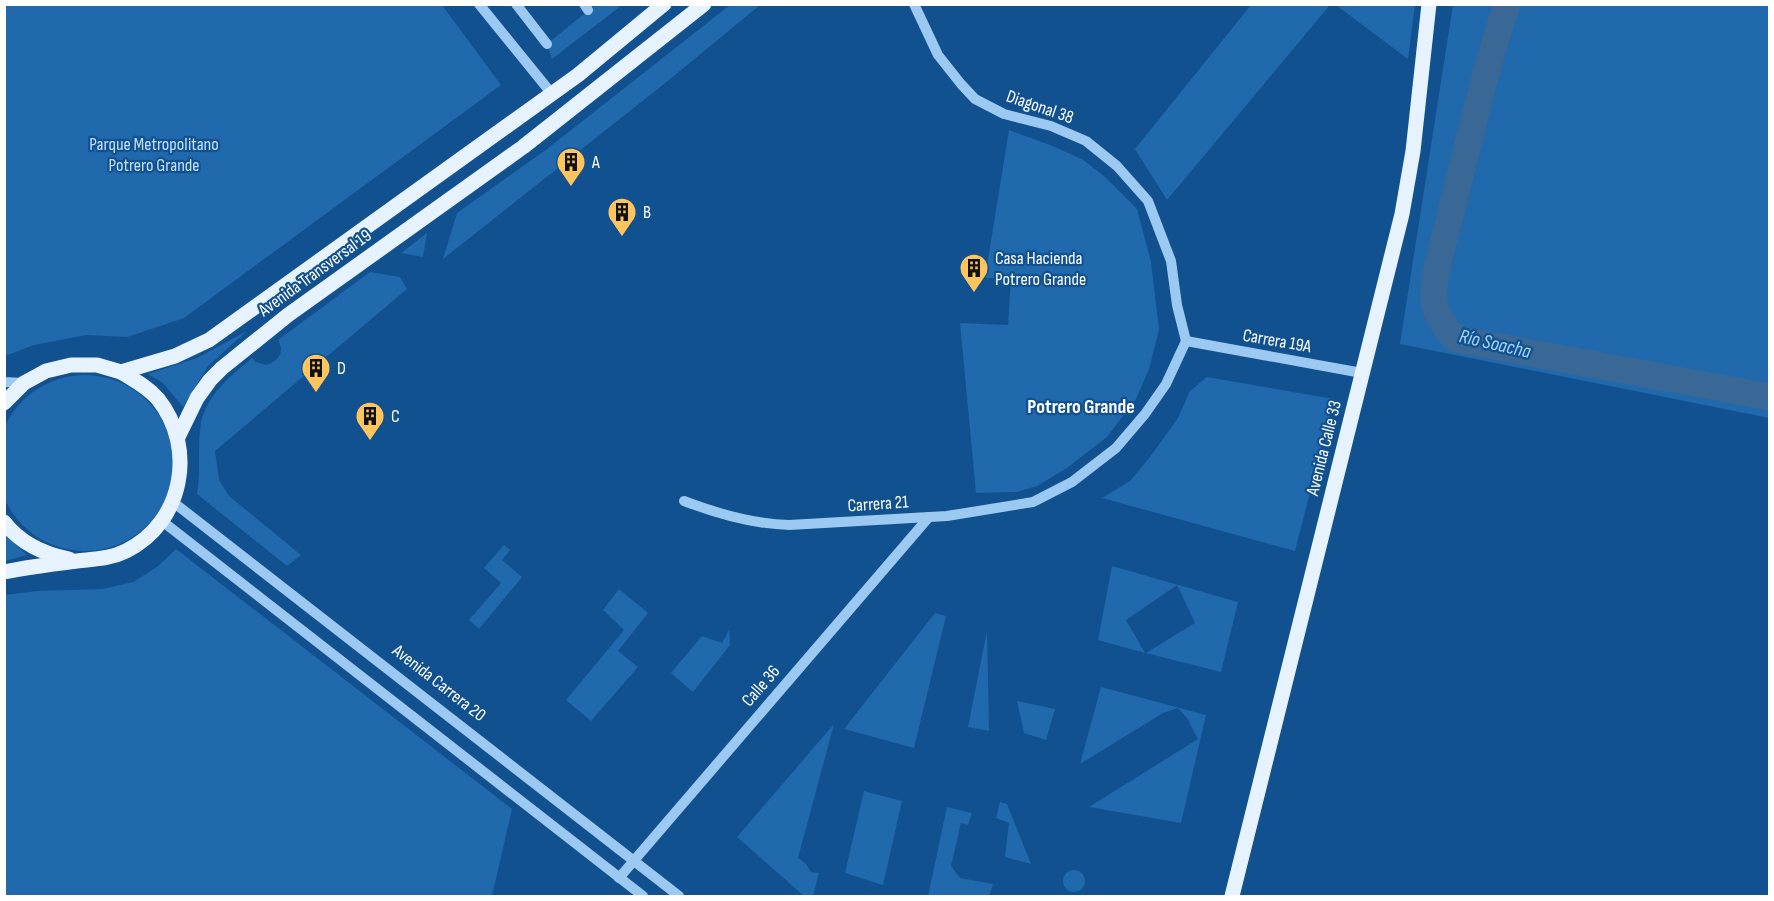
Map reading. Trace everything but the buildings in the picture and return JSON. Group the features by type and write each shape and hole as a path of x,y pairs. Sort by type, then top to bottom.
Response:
{"main road":[{"name":"Avenida Transversal 19","path":"121,372 174,356 209,340 552,94 664,4"},
{"name":"Avenida Transversal 19","path":"178,437 197,398 222,368 288,315 523,147 704,4"},
{"name":"Avenida Calle 33","path":"1232,897 1401,214 1413,151 1429,4"},
{"path":"4,403 24,383 46,371 71,365 97,365 121,372 140,383 157,398 169,416 178,437 181,459 180,481 173,502 162,521 146,539 125,552 102,559 4,572"},
{"path":"4,522 26,543 51,556 78,561"}],"street":[{"path":"479,4 552,94"},
{"path":"516,4 547,44"},
{"name":"Diagonal 38","path":"914,4 938,55 975,99 1004,114 1051,126 1086,141 1117,165 1148,201 1171,261 1177,305 1186,341"},
{"name":"Carrera 19A","path":"1186,341 1362,373"},
{"name":"Carrera 21","path":"684,501 739,519 772,525 948,516 1033,502 1072,482 1116,448 1145,414 1166,384 1186,341"},
{"path":"4,382 24,383"},
{"name":"Avenida Carrera 20","path":"173,502 679,897"},
{"name":"Calle 36","path":"619,878 929,517"},
{"path":"162,521 643,897"}],"green space":[{"name":"Parque Metropolitano Potrero Grande","path":"4,5 442,5 501,85 184,318 127,337 86,335 34,345 8,355 4,353"},
{"path":"595,5 622,5 552,59 547,44"},
{"path":"730,5 760,5 443,259 457,213 547,149"},
{"path":"1251,5 1330,5 1167,200 1135,149"},
{"path":"1336,5 1415,5 1408,59"},
{"path":"1453,5 1769,5 1769,418 1400,344"},
{"path":"1009,130 1082,159 1105,177 1137,209 1151,262 1159,329 1149,369 1136,399 1107,437 1067,468 1037,486 1016,492 976,493 960,323 1008,325 1011,278 985,278"},
{"path":"427,233 423,257 401,253"},
{"path":"370,272 400,277 407,289 215,451 219,480 229,496 301,555 287,566 197,494 201,423 214,394 236,372 252,358 266,365 274,361 281,352 278,340"},
{"path":"247,331 208,366 183,407 163,383 148,374 197,358"},
{"path":"85,375 119,382 134,390 147,401 158,414 166,429 173,463 166,497 158,512 147,525 134,536 119,544 85,551 51,544 36,536 23,525 12,512 4,497 -3,463 4,429 12,414 23,401 36,390 51,382"},
{"path":"1207,377 1334,399 1295,551 1102,498 1130,481 1178,418 1190,391"},
{"path":"5,535 27,555 5,561"},
{"path":"504,545 510,550 502,560 522,577 479,629 469,620 501,583 484,568"},
{"path":"176,549 512,809 492,896 5,896 5,595 37,591 103,589 133,582 157,567"},
{"path":"1112,566 1238,602 1221,672 1146,653 1195,623 1177,585 1126,620 1145,653 1098,640"},
{"path":"619,589 648,613 618,651 638,667 591,721 566,700 624,630 603,610"},
{"path":"935,613 946,616 914,748 844,729"},
{"path":"729,630 730,645 693,692 671,673 702,636 722,643"},
{"path":"987,631 989,731 968,727"},
{"path":"1101,687 1206,715 1181,823 1089,807 1198,739 1187,718 1178,708 1163,713 1080,764"},
{"path":"1017,701 1055,709 1046,740 1024,733"},
{"path":"834,724 798,858 811,872 819,873 813,896 804,896 737,837"},
{"path":"864,791 902,801 883,885 845,873"},
{"path":"1000,802 1007,804 1031,864 1005,857 1009,823 996,818"},
{"path":"947,807 972,813 968,825 961,823 951,866 960,878 993,884 989,896 928,896"},
{"path":"1074,870 1082,873 1085,881 1082,889 1074,892 1066,889 1063,881 1066,873"}],"waterway":[{"name":"Río Soacha","path":"1507,4 1485,79 1438,264 1434,299 1438,316 1444,325 1455,339 1770,397"}],"place":[{"name":"A","path":"571,188"},
{"name":"B","path":"622,238"},
{"name":"Casa Hacienda Potrero Grande","path":"974,294"},
{"name":"D","path":"316,394"},
{"name":"C","path":"370,442"}],"district":[{"name":"Potrero Grande","path":"1081,407"}]}
